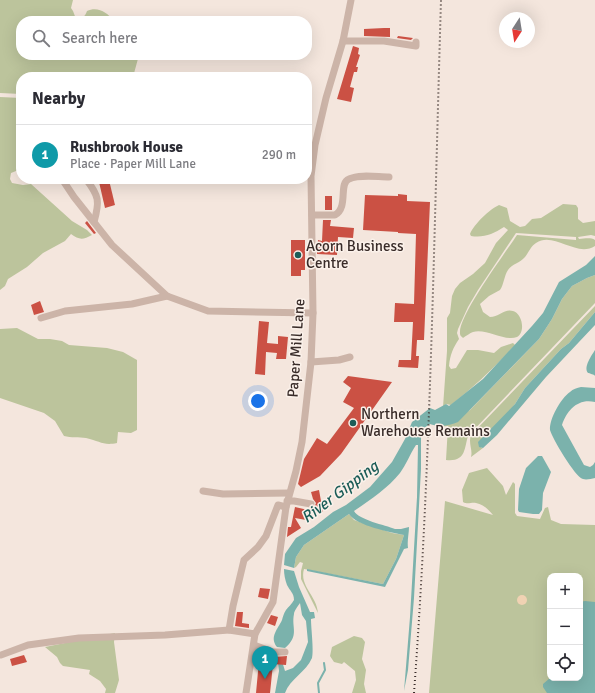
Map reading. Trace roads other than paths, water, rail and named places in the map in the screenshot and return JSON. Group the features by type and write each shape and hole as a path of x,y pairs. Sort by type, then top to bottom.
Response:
{"street":[{"name":"Paper Mill Lane","path":"312,168 315,145 326,98 343,41 351,0"},
{"path":"343,41 384,41 416,46 416,42"},
{"path":"312,215 335,215 339,213 343,202 344,186 346,181 349,179 361,176 389,177"},
{"path":"65,184 112,245 167,296 208,311 313,313"},
{"path":"89,184 97,195 98,209 94,222"},
{"name":"Paper Mill Lane","path":"246,693 255,634 273,602 287,504 302,442 311,362 313,313 311,184"},
{"path":"41,318 65,311 132,304 167,296"},
{"path":"311,362 339,360 350,356"},
{"path":"203,491 223,494 289,493"},
{"path":"229,630 244,560 258,547 266,536 278,505 287,504 294,501 311,504"},
{"path":"1,655 28,645 79,638 229,630 255,634"},
{"path":"254,645 274,652 285,652"}],"water":[{"path":"595,256 595,275 572,286 562,299 552,319 539,339 458,422 444,426 430,424 424,428 421,433 421,469 414,598 408,670 404,691 417,497 418,445 416,445 402,470 390,484 354,511 367,520 395,529 409,527 408,548 404,549 385,587 307,571 307,569 383,584 396,559 404,535 366,525 359,522 349,514 304,545 296,557 294,568 284,565 285,554 296,538 314,527 333,512 346,505 370,487 392,462 405,439 412,422 430,408 435,410 446,404 449,406 483,379 543,313 559,282 586,265"},
{"path":"595,312 595,325 546,377 497,435 483,448 479,447 478,442 515,404 525,388 561,349 569,343"},
{"path":"595,350 595,376 588,373 587,368 588,361"},
{"path":"581,387 595,388 595,402 583,402 574,406 570,410 562,425 584,465 590,467 595,462 595,478 587,479 579,477 575,472 559,448 550,430 551,420 563,399 572,390"},
{"path":"538,456 542,456 551,472 543,493 542,510 539,514 519,512 519,489 526,468"},
{"path":"284,569 294,571 310,612 314,612 315,618 311,619 313,655 309,663 290,684 285,693 275,693 279,671 278,662 282,661 285,671 293,668 301,660 308,642 306,621 302,615 300,603 294,613 294,635 290,643 285,648 277,647 274,640 275,633 285,611 294,600 293,594 286,583"},
{"path":"583,601 595,602 595,693 547,693 543,687 543,684 547,681 583,681"}],"waterway":[{"path":"319,693 318,683 325,670 324,663"}],"railway":[{"path":"414,693 420,606 428,433 441,0"}],"place":[{"name":"Acorn Business Centre","path":"298,255"},
{"name":"Northern Warehouse Remains","path":"353,423"},
{"name":"Rushbrook House","path":"265,679"}],"water label":[{"name":"River Gipping","path":"340,492"}]}
